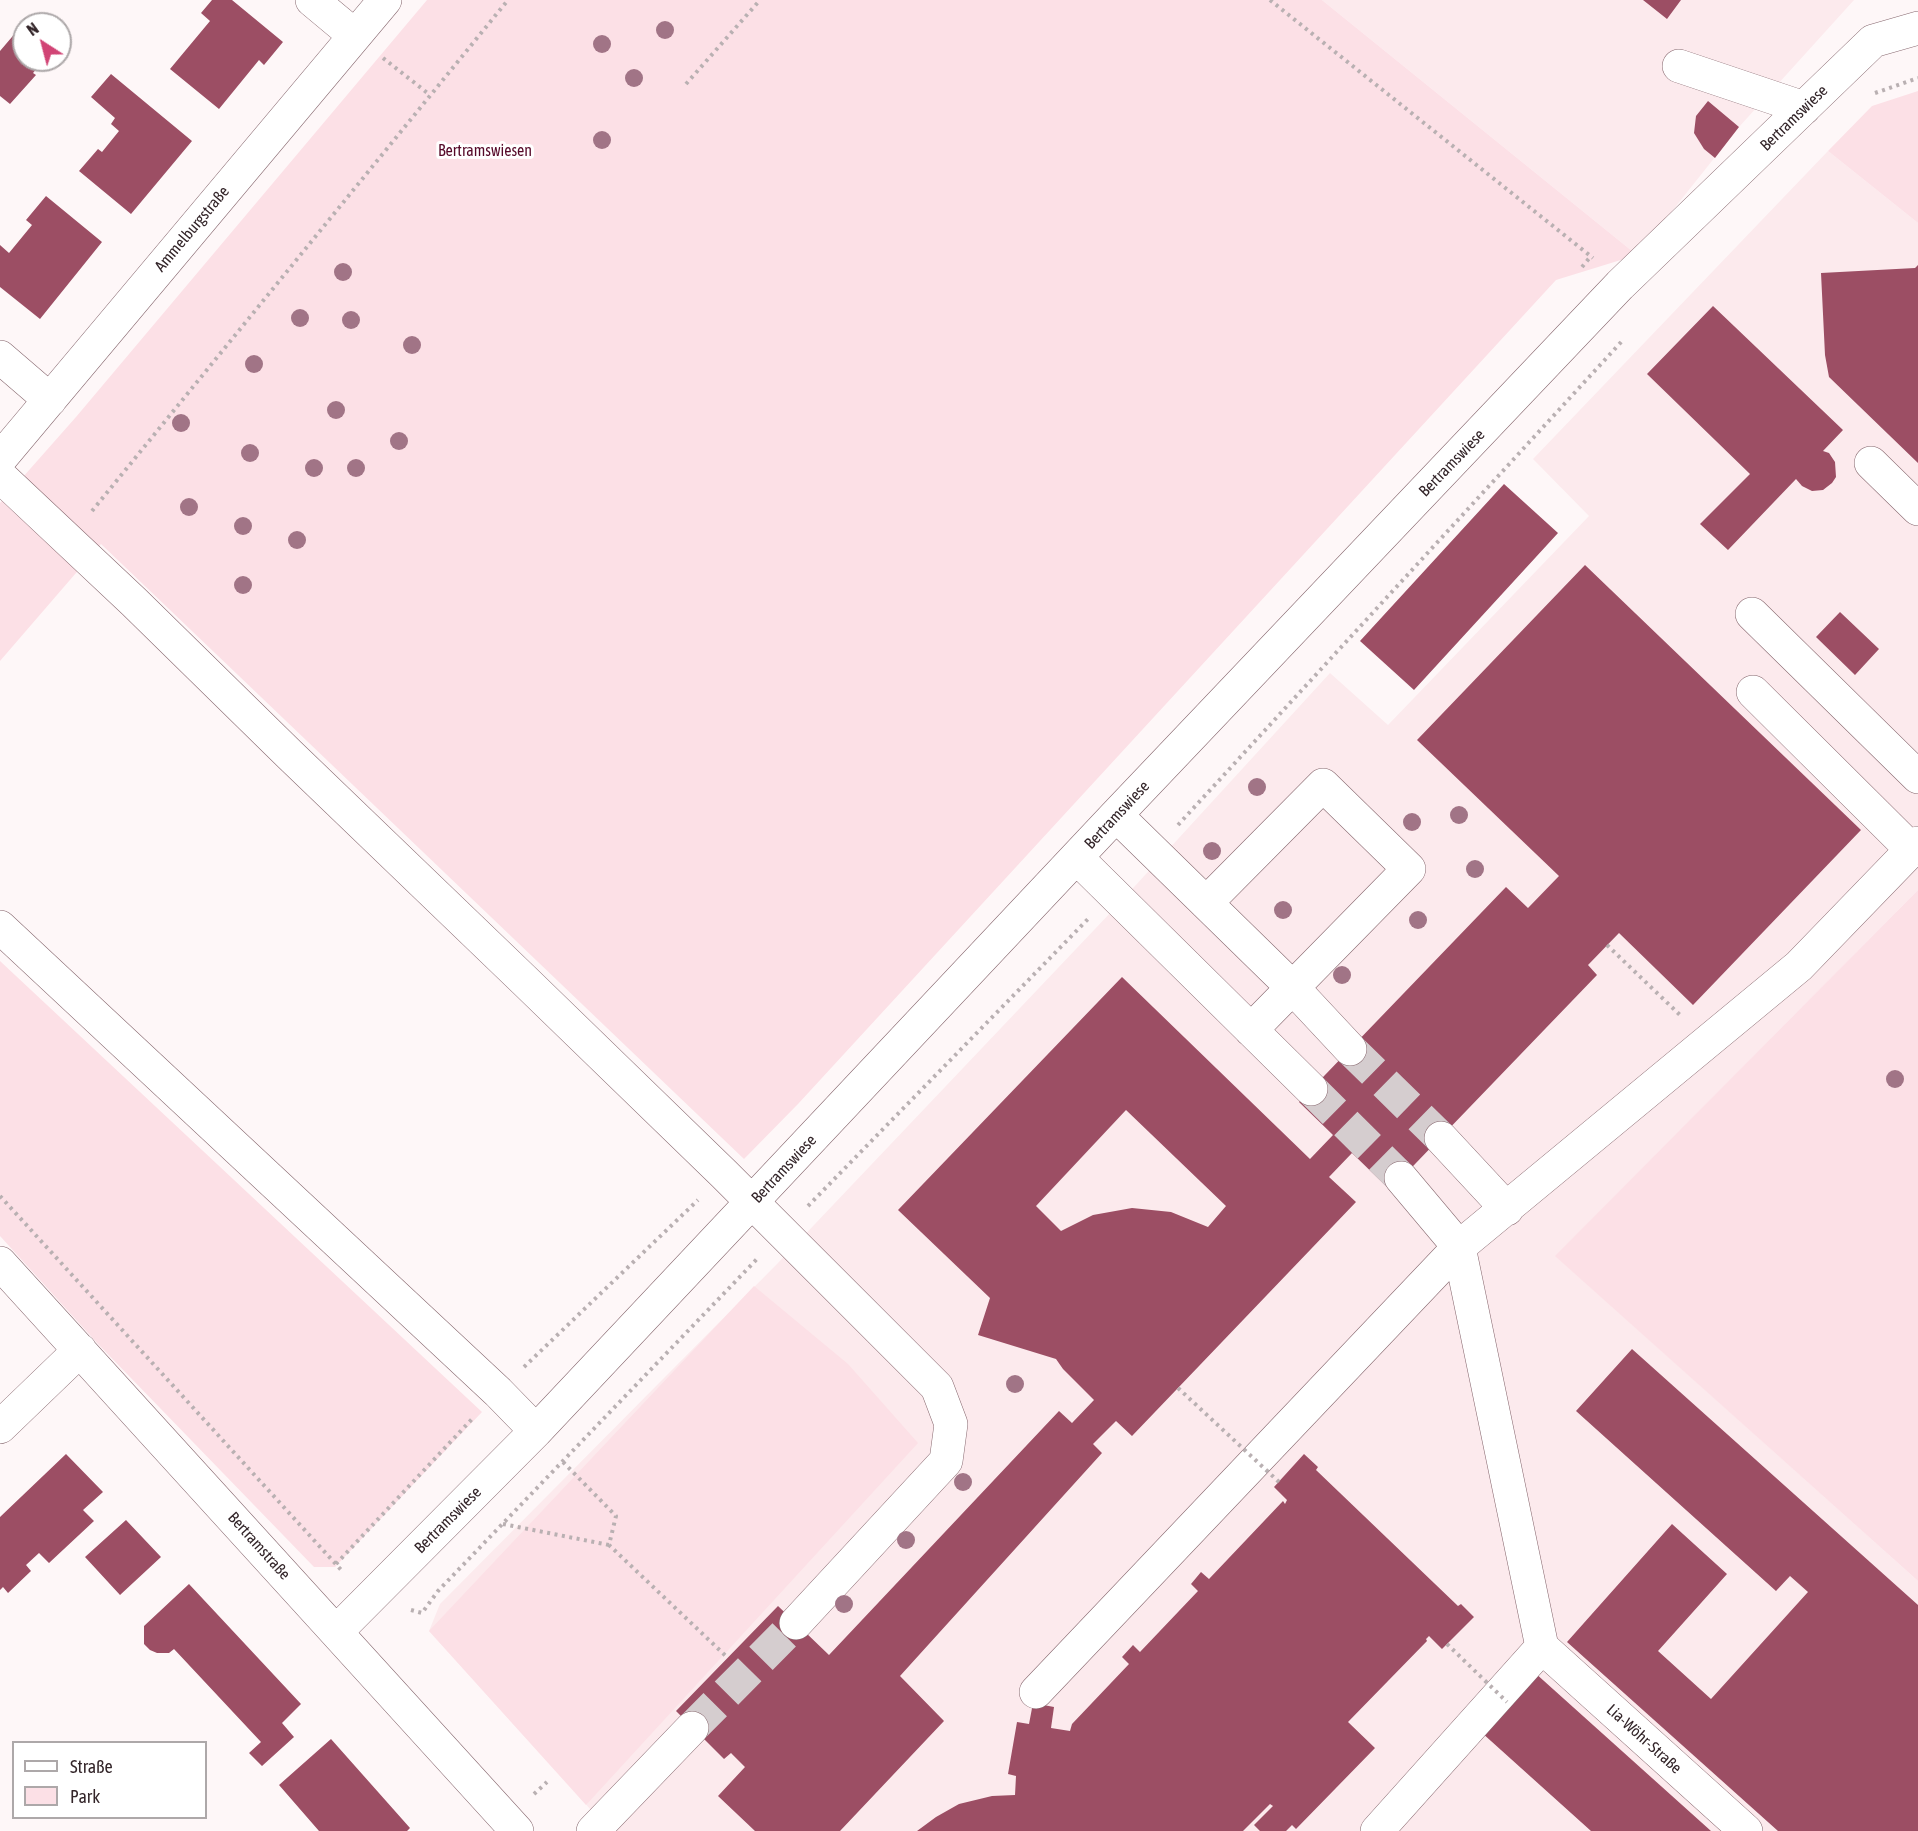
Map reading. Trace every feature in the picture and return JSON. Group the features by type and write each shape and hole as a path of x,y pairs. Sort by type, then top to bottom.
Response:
{"street":[{"path":"312,0 354,35"},
{"name":"Ammelburgstraße","path":"0,459 385,0"},
{"name":"Bertramswiese","path":"337,1631 536,1431 1116,815 1620,285 1873,41 1918,28"},
{"path":"1679,66 1804,108"},
{"path":"0,357 50,400"},
{"path":"1871,463 1918,509"},
{"path":"0,476 69,540 724,1174 937,1387 951,1424 946,1461 796,1623"},
{"path":"1752,614 1918,777"},
{"path":"1036,1692 1459,1247 1799,966 1915,846 1753,692"},
{"path":"1206,903 1323,785 1409,869 1251,1030"},
{"path":"1116,815 1293,988 1350,1048"},
{"path":"1077,858 1311,1089"},
{"path":"0,927 498,1392 536,1431"},
{"path":"1441,1138 1507,1209"},
{"path":"1377,1831 1542,1647 1459,1247 1401,1178"},
{"name":"Bertramstraße","path":"0,1263 517,1831"},
{"path":"0,1427 80,1350"},
{"name":"Lia-Wöhr-Straße","path":"1542,1647 1746,1831"},
{"path":"593,1831 692,1728"}],"path":[{"path":"69,540 508,0"},
{"path":"687,84 760,0"},
{"path":"1270,0 1592,256"},
{"path":"354,35 430,95"},
{"path":"1607,945 1707,1042"},
{"path":"0,1196 336,1564 498,1392 724,1174"},
{"path":"1178,1388 1279,1482"},
{"path":"563,1462 616,1516 609,1545"},
{"path":"502,1524 609,1545 728,1658"},
{"path":"1448,1644 1507,1702"}],"shaded area":[{"path":"1322,0 1854,0 1739,127 1637,255"},
{"path":"1828,151 1918,223 1918,890 1556,1256 1918,1581 1918,1831 610,1831 429,1631 440,1604 777,1264 1113,910 1330,673 1388,725 1589,516 1533,459"}],"green space":[{"name":"Bertramswiesen","path":"427,0 1322,0 1637,255 1556,280 798,1104 744,1159 101,544 0,661 0,503 76,417"},
{"path":"1918,91 1918,223 1828,151 1872,106"},
{"path":"1918,890 1918,1581 1555,1256"},
{"path":"0,961 482,1412 335,1567 314,1567 98,1344 0,1236"},
{"path":"754,1286 848,1364 918,1443 586,1805 429,1631"}],"building":[{"path":"212,0 232,0 283,42 264,65 259,60 219,109 170,69 210,21 201,13"},
{"path":"1643,0 1681,0 1667,19"},
{"path":"12,37 12,72 34,72 36,75 10,104 0,96 0,51"},
{"path":"111,74 192,141 131,214 79,171 98,149 102,152 119,131 111,124 115,118 91,97"},
{"path":"1708,101 1739,127 1715,158 1704,149 1694,133 1696,116"},
{"path":"46,196 102,242 40,319 0,287 0,245 9,253 32,225 26,220"},
{"path":"1918,265 1918,463 1829,377 1825,355 1821,273 1915,268"},
{"path":"1713,306 1843,430 1823,451 1829,453 1835,462 1836,477 1832,483 1823,490 1812,491 1802,486 1796,479 1728,550 1700,524 1750,474 1647,374"},
{"path":"1504,484 1558,533 1414,690 1360,641"},
{"path":"1585,565 1861,830 1693,1005 1619,933 1588,965 1597,975 1390,1190 1352,1153 1329,1177 1356,1202 1132,1436 1116,1421 1093,1444 1102,1453 900,1676 944,1721 840,1831 755,1831 718,1796 745,1767 731,1753 724,1759 676,1711 778,1606 829,1655 1059,1411 1072,1423 1094,1400 1056,1359 978,1335 990,1298 898,1210 1122,977 1310,1159 1333,1135 1299,1102 1506,887 1528,908 1559,876 1417,740","holes":["1126,1110 1226,1206 1208,1227 1171,1212 1132,1208 1093,1215 1061,1231 1036,1206"]},
{"path":"1840,612 1879,649 1855,675 1816,637"},
{"path":"1632,1349 1918,1605 1918,1831 1778,1831 1567,1642 1672,1524 1727,1574 1658,1651 1711,1699 1808,1592 1790,1576 1776,1591 1576,1411"},
{"path":"66,1454 103,1492 83,1510 94,1521 49,1563 39,1553 26,1565 31,1571 8,1593 3,1587 0,1590 0,1517"},
{"path":"1304,1454 1318,1467 1316,1470 1458,1606 1461,1604 1474,1617 1442,1649 1429,1636 1427,1641 1348,1722 1375,1748 1296,1829 1292,1825 1286,1831 1260,1831 1254,1825 1273,1806 1270,1804 1243,1831 917,1831 959,1804 992,1796 1015,1795 1016,1776 1008,1774 1017,1722 1029,1724 1033,1703 1054,1707 1051,1728 1070,1731 1072,1724 1129,1664 1122,1657 1133,1645 1140,1652 1198,1591 1191,1584 1201,1572 1209,1579 1283,1501 1285,1504 1287,1500 1274,1487"},
{"path":"126,1520 161,1557 120,1595 85,1557"},
{"path":"189,1584 301,1704 282,1723 294,1737 262,1766 249,1753 261,1742 174,1649 169,1653 157,1653 144,1644 144,1626"},
{"path":"1534,1672 1711,1831 1591,1831 1481,1732"},
{"path":"331,1739 410,1828 407,1831 319,1831 279,1785"}],"tunnel":[{"path":"1350,1049 1441,1138"},
{"path":"1311,1089 1401,1178"},
{"path":"692,1728 796,1623"}]}
